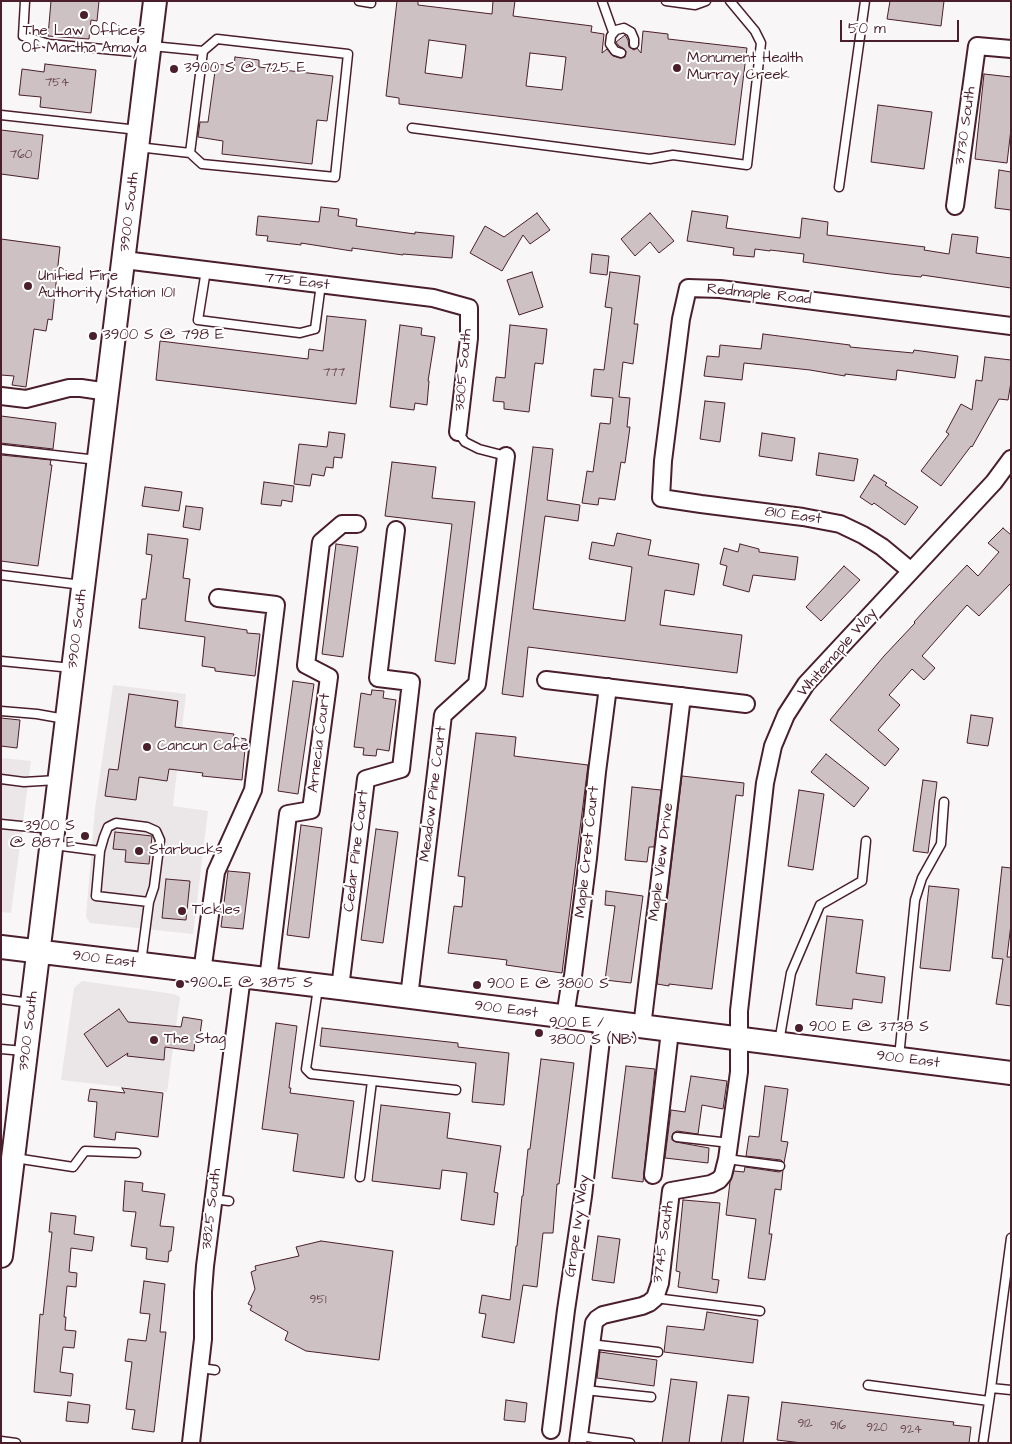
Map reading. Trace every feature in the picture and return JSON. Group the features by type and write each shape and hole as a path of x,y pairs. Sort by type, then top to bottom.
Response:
{"main road":[{"name":"3900 South","path":"1,1256 155,1"},
{"name":"900 East","path":"1,947 1011,1073"}],"street":[{"name":"3730 South","path":"955,206 977,46 1011,49"},
{"name":"775 East","path":"124,260 433,298 469,308"},
{"name":"Redmaple Road","path":"661,498 663,461 680,329 688,288 720,289 1011,326"},
{"name":"3805 South","path":"458,432 469,338 469,308"},
{"path":"1,396 26,399 69,388 108,392"},
{"name":"Meadow Pine Court","path":"409,997 443,715 477,684 506,456"},
{"name":"Whitemaple Way","path":"738,1039 739,1011 765,783 773,746 786,715 806,684 994,482 1011,459"},
{"name":"810 East","path":"661,498 803,517 840,524 882,547 911,571"},
{"name":"Arnecia Court","path":"268,980 288,814 311,810 329,677 306,665 320,542 342,524 357,524"},
{"name":"Cedar Pine Court","path":"329,987 366,779 401,769 411,682 378,678 396,530"},
{"path":"202,972 216,872 253,790 276,605 218,598"},
{"path":"546,680 746,704"},
{"name":"Maple Crest Court","path":"565,1017 573,976 608,687"},
{"name":"Maple View Drive","path":"642,1027 682,696"},
{"name":"3825 South","path":"191,1443 208,1369 203,1338 205,1266 221,1200 242,976"},
{"name":"Grape Ivy Way","path":"551,1430 583,1196 604,1022"},
{"path":"653,1175 670,1031"},
{"name":"3745 South","path":"578,1440 594,1324 603,1315 630,1310 649,1303 655,1298 660,1283 671,1191 711,1184 720,1180 723,1175 730,1143 739,1072 738,1039"}],"lane":[{"path":"25,1 23,36 49,44 203,51"},
{"path":"359,1 371,3"},
{"path":"602,1 613,32"},
{"path":"666,1 695,5 706,1"},
{"path":"412,128 650,159 673,155 747,165 761,42 755,31 730,1"},
{"path":"839,187 865,1"},
{"path":"621,53 615,51 610,44 613,32 620,28 627,29 633,35 634,44"},
{"path":"1,115 139,138 190,153 202,164 335,178 348,54 217,39 203,51 190,153"},
{"path":"206,270 198,320 291,332 300,333 315,329 321,284"},
{"path":"458,432 465,442 479,449 506,456"},
{"path":"1,449 99,460"},
{"path":"1,575 84,585"},
{"path":"1,662 74,669"},
{"path":"1,711 37,714 67,720"},
{"path":"1,779 24,782 59,780"},
{"path":"899,1059 915,900 922,878 941,844 944,802"},
{"path":"140,965 160,840 156,831 147,827 116,823 108,827 104,837 100,852 96,896 149,902"},
{"path":"1,824 100,852"},
{"path":"779,1044 791,973 820,905 862,881 866,841"},
{"path":"329,987 306,1069 311,1074 456,1090"},
{"path":"1,999 32,1003"},
{"path":"1,1049 26,1051"},
{"path":"360,1177 372,1081"},
{"path":"677,1136 730,1143"},
{"path":"13,1158 73,1167 85,1151 136,1153"},
{"path":"727,1160 780,1166"},
{"path":"983,1443 1011,1238"},
{"path":"655,1298 760,1311"},
{"path":"590,1344 658,1352"},
{"path":"868,1385 989,1401"},
{"path":"990,1388 1011,1390"},
{"path":"584,1390 651,1397"},
{"path":"578,1440 630,1443"},
{"path":"1,1441 16,1443"}],"shaded area":[{"path":"113,685 186,694 173,806 208,811 193,934 90,923 86,917 95,809"},
{"path":"1,758 31,761 11,913 1,912"},
{"path":"82,981 174,994 180,997 167,1092 61,1080 74,988"}],"building":[{"path":"51,1 99,1 97,21 91,20 89,39 48,36"},
{"name":"Monument Health Murray Creek","path":"397,1 418,1 418,5 492,14 493,1 515,1 513,16 592,26 591,32 604,34 602,53 607,49 613,56 620,58 625,57 626,51 616,42 625,35 629,47 634,50 637,48 641,53 643,31 668,34 668,39 747,48 735,145 399,104 399,98 386,96","holes":["429,40 466,45 462,78 425,73","530,53 566,57 562,90 526,86"]},
{"path":"890,1 944,1 941,26 887,19"},
{"path":"235,57 259,60 259,67 333,76 327,121 317,120 312,164 222,154 223,141 198,137 200,122 208,122 216,64 234,66"},
{"path":"45,64 96,70 91,113 40,107 41,97 19,95 22,69 44,72"},
{"path":"984,74 1011,77 1011,129 1007,163 975,159"},
{"path":"878,105 932,112 924,169 871,162"},
{"path":"1,130 43,135 38,179 1,174"},
{"path":"999,170 1011,172 1011,210 995,208"},
{"path":"321,207 339,209 338,216 357,219 356,226 415,234 415,232 454,236 452,258 403,255 352,248 352,251 301,243 301,245 267,241 268,236 256,235 258,216 319,222"},
{"path":"692,211 728,216 726,228 800,238 802,218 828,222 827,235 925,247 924,250 949,254 952,234 978,237 976,253 1011,258 1011,288 922,275 921,277 891,274 803,262 804,254 755,249 754,257 733,255 734,248 687,241"},
{"path":"537,213 550,230 530,244 523,235 502,271 470,253 485,226 504,237"},
{"path":"650,213 674,241 659,253 650,242 635,256 621,239"},
{"name":"Unified Fire Authority Station 101","path":"1,239 60,247 52,320 48,319 46,331 34,329 26,387 12,385 14,376 1,375"},
{"path":"592,254 609,256 607,275 590,273"},
{"path":"532,272 543,307 519,315 507,280"},
{"path":"610,272 640,276 634,324 638,324 633,364 623,362 619,397 630,398 627,427 630,427 625,463 621,462 615,500 599,498 598,505 582,503 587,471 593,472 600,423 610,424 613,398 591,396 594,369 604,370 612,308 605,307"},
{"path":"327,316 366,320 356,404 156,380 160,341 308,359 309,349 323,351"},
{"path":"400,325 422,328 421,335 435,337 428,381 427,405 415,403 414,410 390,407"},
{"path":"510,325 547,329 543,364 535,363 529,412 504,409 504,402 493,401 496,377 505,378"},
{"path":"763,334 850,345 850,347 913,353 914,350 958,356 955,378 897,370 896,380 845,374 845,376 744,363 742,380 704,376 707,356 719,357 720,345 761,349"},
{"path":"985,357 1011,360 1011,382 1008,400 999,399 972,447 941,486 921,471 949,434 946,432 961,404 972,410 976,380 982,381"},
{"path":"705,401 725,403 720,442 700,439"},
{"path":"1,416 56,423 53,449 1,443"},
{"path":"329,432 345,434 342,458 334,457 333,468 326,467 324,476 312,474 310,486 294,484 299,444 327,447"},
{"path":"762,433 795,438 792,461 759,456"},
{"path":"533,447 553,449 547,500 580,505 578,521 545,516 533,609 625,621 632,567 589,559 592,542 614,546 617,533 651,540 648,555 699,564 694,595 665,590 660,625 742,635 737,673 528,647 523,697 502,694"},
{"path":"819,453 858,459 854,481 816,475"},
{"path":"1,455 51,460 50,465 52,465 38,566 1,561"},
{"path":"392,462 436,467 432,498 475,502 455,664 435,661 452,524 385,516"},
{"path":"874,475 887,483 885,485 918,507 905,525 874,503 872,505 860,497"},
{"path":"264,482 294,486 292,502 282,500 281,506 261,504"},
{"path":"145,487 182,492 179,511 142,506"},
{"path":"186,506 203,508 200,530 183,527"},
{"path":"1003,528 1011,535 1011,583 979,616 967,605 922,656 935,668 924,680 912,669 889,695 900,705 878,730 899,749 885,766 830,720 914,622 967,565 978,576 999,552 988,543"},
{"path":"148,534 188,539 183,578 190,579 185,621 247,630 247,633 260,634 255,676 215,671 215,668 202,666 205,637 139,628 142,599 146,599 152,555 146,554"},
{"path":"336,544 358,547 343,657 322,654"},
{"path":"740,544 759,549 759,552 798,557 795,580 753,575 749,592 723,585 727,566 720,564 724,548 738,552"},
{"path":"844,566 860,580 821,621 806,607"},
{"path":"293,681 314,684 298,794 278,791"},
{"path":"372,690 384,691 383,698 396,700 389,751 377,749 376,756 363,755 364,748 354,747 361,693 371,695"},
{"path":"129,694 178,701 175,727 234,734 233,737 246,739 242,780 202,776 203,773 169,769 167,781 139,777 136,800 105,796 109,769 118,770"},
{"path":"971,715 993,718 988,746 967,743"},
{"path":"1,718 20,720 17,748 1,746"},
{"path":"476,733 516,737 514,756 588,765 562,973 506,965 507,960 448,953 454,906 462,907 465,877 458,876"},
{"path":"826,754 869,788 854,807 811,772"},
{"path":"682,776 744,783 743,796 736,795 712,989 657,984"},
{"path":"923,780 937,782 928,853 913,851"},
{"path":"632,787 661,790 654,847 649,847 647,862 625,860"},
{"path":"799,790 824,794 813,870 788,866"},
{"path":"301,825 322,828 309,938 287,935"},
{"path":"376,829 398,832 383,943 361,940"},
{"path":"115,832 152,836 149,864 125,862 126,850 113,849"},
{"path":"1002,867 1011,868 1011,924 1007,957 1011,957 1011,1006 996,1004 1003,959 992,958"},
{"path":"228,871 250,873 243,929 221,927"},
{"path":"166,879 190,881 186,920 162,918"},
{"path":"929,886 959,889 950,971 920,968"},
{"path":"606,891 643,896 631,983 605,980 615,906 605,905"},
{"path":"827,916 863,920 856,973 885,977 882,1003 853,999 852,1009 816,1005"},
{"path":"119,1009 128,1022 181,1027 183,1017 202,1020 200,1034 196,1033 194,1051 165,1047 164,1060 127,1056 128,1053 107,1067 84,1034"},
{"path":"276,1023 297,1026 289,1088 291,1088 290,1093 354,1101 344,1178 293,1171 298,1134 262,1129"},
{"path":"322,1028 458,1043 458,1047 509,1053 504,1105 472,1102 476,1063 320,1046"},
{"path":"541,1059 574,1063 559,1184 557,1184 553,1233 543,1233 537,1287 523,1285 514,1343 482,1337 486,1314 479,1313 482,1295 510,1300"},
{"path":"626,1066 655,1069 643,1182 612,1178"},
{"path":"691,1076 727,1081 723,1109 702,1105 698,1134 677,1131 672,1136 672,1140 676,1142 709,1148 708,1163 665,1158 671,1110 685,1112"},
{"path":"765,1086 788,1089 781,1141 788,1142 784,1163 781,1160 746,1156 749,1136 759,1137"},
{"path":"122,1088 163,1093 158,1137 116,1132 115,1140 94,1137 97,1102 88,1101 90,1089 125,1093"},
{"path":"381,1105 450,1113 447,1138 501,1146 494,1192 498,1193 494,1225 461,1220 467,1173 442,1170 440,1189 372,1181"},
{"path":"745,1167 779,1172 783,1170 781,1190 775,1189 769,1234 772,1234 765,1280 748,1278 756,1219 726,1215 730,1182 734,1171 744,1172"},
{"path":"125,1181 143,1183 142,1191 165,1194 160,1226 174,1227 168,1262 146,1259 147,1248 131,1246 136,1212 123,1211"},
{"path":"683,1200 720,1203 712,1279 719,1280 717,1293 678,1287 680,1272 676,1271"},
{"path":"51,1213 76,1216 74,1234 94,1237 92,1251 71,1248 69,1272 77,1273 76,1287 67,1286 64,1317 66,1317 65,1330 76,1331 74,1348 63,1347 60,1372 73,1374 71,1396 34,1392 40,1314 43,1315 52,1232 49,1232"},
{"path":"598,1236 620,1239 614,1283 592,1280"},
{"path":"321,1241 393,1251 379,1360 306,1351 285,1340 288,1332 250,1310 252,1306 248,1304 255,1289 251,1272 256,1270 255,1266 299,1256 296,1247"},
{"path":"144,1281 165,1284 160,1332 166,1332 154,1432 132,1429 135,1410 126,1409 132,1362 125,1361 128,1339 146,1341 150,1314 140,1313"},
{"path":"707,1312 758,1320 753,1363 664,1352 667,1326 704,1330"},
{"path":"600,1352 657,1360 654,1386 597,1378"},
{"path":"671,1379 697,1382 689,1443 662,1443"},
{"path":"728,1395 749,1397 743,1443 721,1443"},
{"path":"506,1400 527,1403 525,1422 504,1420"},
{"path":"68,1402 90,1405 88,1423 66,1421"},
{"path":"782,1402 954,1422 953,1425 971,1427 969,1443 802,1443 777,1440"}],"place":[{"name":"The Law Offices Of Martha Amaya","path":"84,15"},
{"name":"Monument Health Murray Creek","path":"677,68"},
{"name":"3900 S @ 725 E","path":"174,69"},
{"name":"Unified Fire Authority Station 101","path":"28,286"},
{"name":"3900 S @ 798 E","path":"93,336"},
{"name":"Cancun Cafe","path":"147,747"},
{"name":"3900 S @ 887 E","path":"85,836"},
{"name":"Starbucks","path":"139,851"},
{"name":"Tickles","path":"182,911"},
{"name":"900 E @ 3875 S","path":"180,984"},
{"name":"900 E @ 3800 S","path":"477,985"},
{"name":"900 E @ 3738 S","path":"799,1028"},
{"name":"900 E / 3800 S (NB)","path":"539,1033"},
{"name":"The Stag","path":"154,1040"}]}
